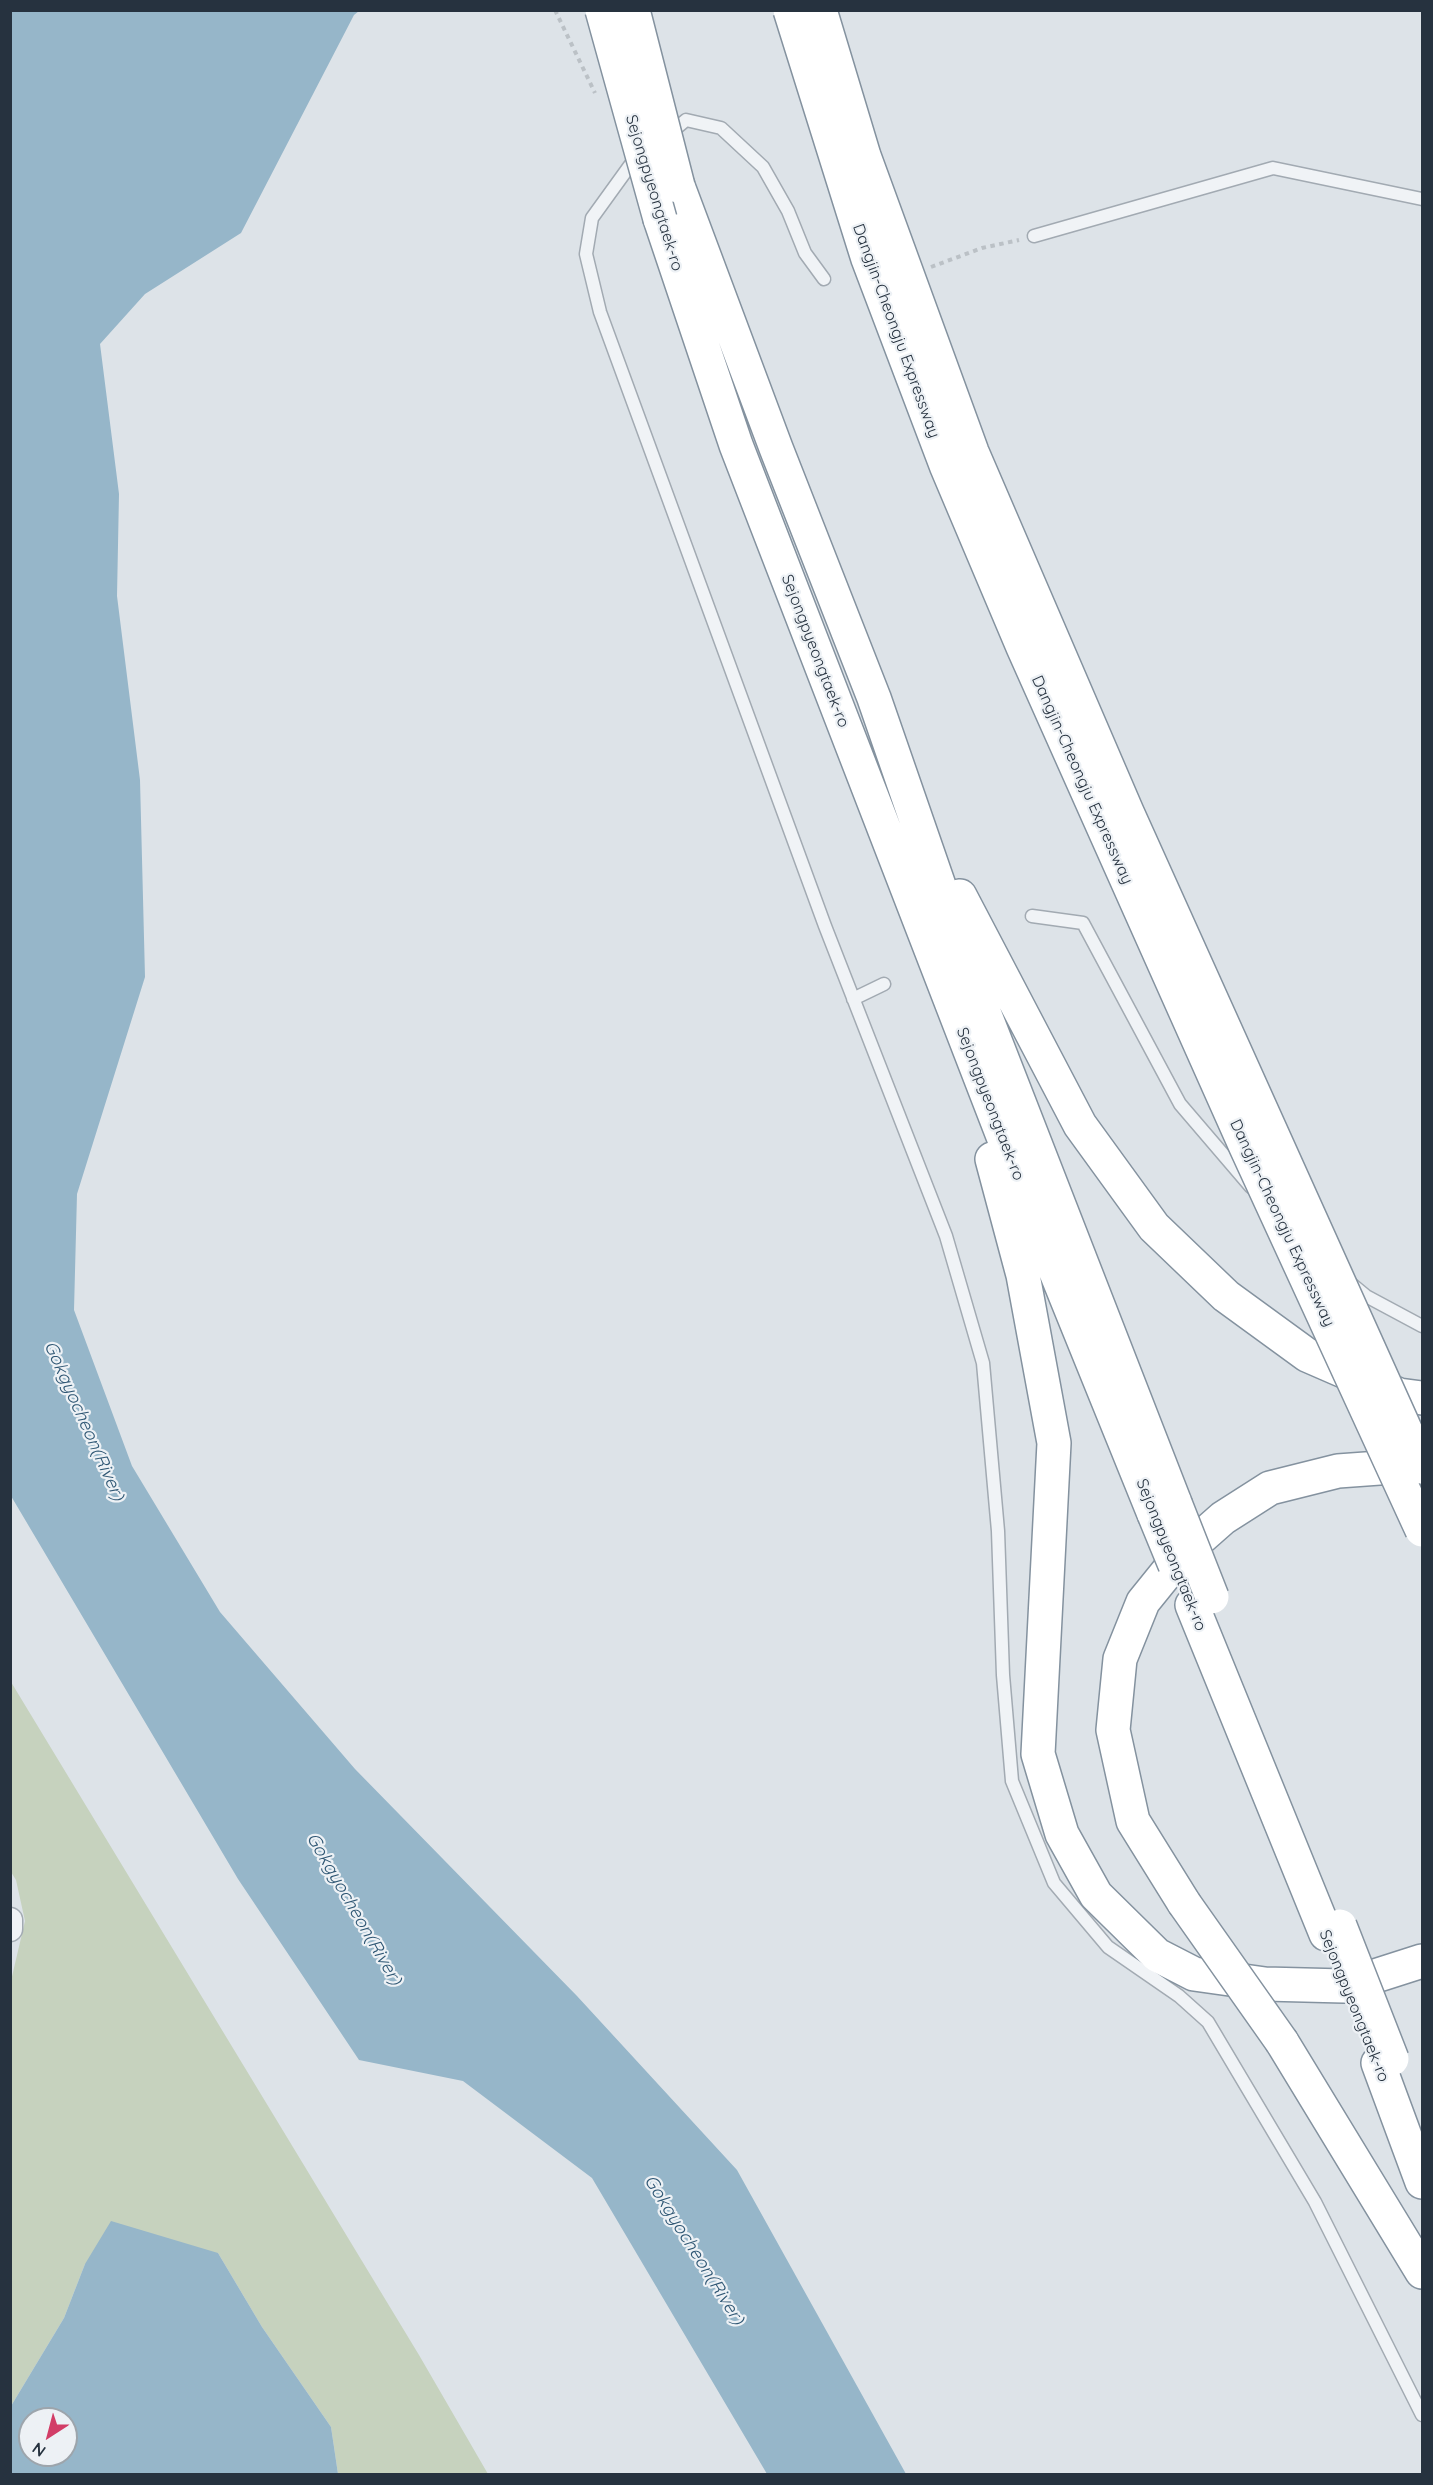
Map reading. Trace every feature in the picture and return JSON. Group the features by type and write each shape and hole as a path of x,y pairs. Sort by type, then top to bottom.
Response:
{"highway":[{"name":"Sejongpyeongtaek-ro","path":"602,10 660,219 736,445 1047,1250 1165,1509"},
{"name":"Sejongpyeongtaek-ro","path":"633,10 678,186 776,448 874,698 973,984 1165,1509 1385,2061 1422,2139"},
{"name":"Dangjin-Cheongju Expressway","path":"789,10 868,259 946,465 1023,647 1241,1136 1422,1530"},
{"name":"Dangjin-Cheongju Expressway","path":"820,10 864,156 976,462 1127,812 1422,1466"},
{"path":"908,796 1080,1125 1154,1227 1226,1296 1307,1355 1399,1395 1422,1398"},
{"path":"948,995 1023,1275 1053,1443 1038,1754 1062,1834 1096,1895 1156,1954 1194,1974 1265,1984 1344,1986 1422,1961"},
{"path":"1422,1466 1338,1470 1270,1488 1223,1518 1181,1555 1143,1602 1120,1659 1113,1730 1133,1821 1184,1903 1282,2042 1422,2272"},
{"name":"Sejongpyeongtaek-ro","path":"1385,2061 1422,2182"}],"street":[{"path":"10,1920 10,1929"}],"lane":[{"path":"824,279 805,253 788,211 764,167 721,128 686,120 631,164 592,218 586,254 600,312 853,999 946,1236 982,1363 998,1531 1003,1675 1012,1781 1054,1883 1108,1947 1179,1996 1208,2022 1315,2202 1422,2415"},
{"path":"1034,236 1272,168 1422,199"},
{"path":"1032,916 1083,922 1180,1104 1279,1220 1366,1296 1422,1326"},
{"path":"853,999 884,984"}],"path":[{"path":"555,10 600,103"}],"green space":[{"path":"11,1682 419,2355 488,2474 338,2474 331,2427 262,2327 218,2253 85,2264 64,2318 11,2406 10,1985 25,1921 16,1880 11,1872"}],"water":[{"name":"Gokgyocheon(River)","path":"10,11 359,11 354,15 241,233 145,294 100,344 119,494 117,596 140,780 145,977 77,1194 74,1310 132,1466 220,1612 355,1769 577,1996 737,2170 906,2474 767,2474 592,2178 463,2081 359,2060 238,1879 11,1496"},
{"path":"111,2221 218,2253 262,2327 331,2427 338,2474 11,2474 11,2406 64,2318 85,2264"}]}
